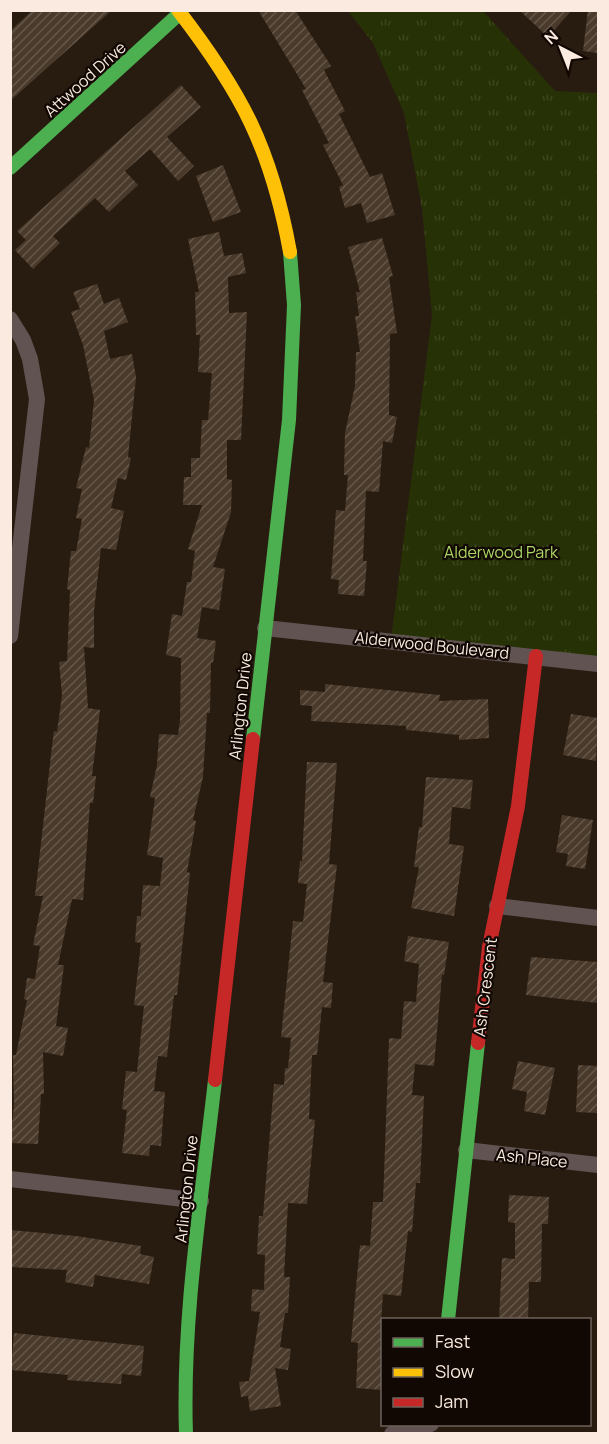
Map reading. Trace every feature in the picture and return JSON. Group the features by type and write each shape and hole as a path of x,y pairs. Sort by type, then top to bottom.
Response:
{"street":[{"name":"Attwood Drive","path":"10,168 181,11"},
{"name":"Arlington Drive","path":"181,11 223,70 255,127 276,185 292,250 295,285 295,359 201,1201 184,1376 186,1434"},
{"path":"10,319 23,340 30,359 37,399 10,636"},
{"name":"Alderwood Boulevard","path":"265,628 598,664"},
{"name":"Ash Crescent","path":"448,1318 489,947 518,806 536,656"},
{"path":"497,906 598,918"},
{"name":"Ash Place","path":"466,1150 598,1165"},
{"path":"10,1179 201,1201"},
{"path":"392,1434 427,1426"}],"green space":[{"name":"Alderwood Park","path":"348,11 483,11 555,91 598,93 598,664 391,640 432,315 422,208 404,113 373,43"}],"building":[{"path":"33,10 112,10 10,101 10,31"},
{"path":"258,10 295,10 331,66 324,70 345,111 339,114 370,177 382,173 395,215 367,223 361,203 345,208 339,187 343,185 323,145 329,143 302,90 306,89"},
{"path":"519,10 572,10 548,37"},
{"path":"588,10 598,10 598,53 583,51"},
{"path":"181,85 201,107 167,137 194,166 178,181 150,149 125,171 138,185 109,212 95,198 53,236 60,243 33,269 15,250 26,240 17,231"},
{"path":"223,165 241,212 213,222 196,176"},
{"path":"219,232 224,256 242,253 246,273 228,277 229,313 247,312 241,440 227,440 227,479 232,480 231,512 213,567 225,569 219,610 202,607 197,638 216,641 213,663 211,662 210,713 207,713 203,777 193,820 196,821 187,872 190,873 177,995 174,995 167,1057 158,1056 154,1091 165,1092 161,1146 150,1145 149,1156 122,1153 127,1110 122,1109 126,1071 137,1072 144,1006 134,1005 141,943 135,942 137,916 141,916 143,885 160,886 163,858 147,855 155,798 150,797 157,765 159,734 178,735 180,720 181,658 166,655 172,614 182,616 187,582 191,582 195,551 188,549 202,505 183,505 184,477 191,477 191,458 200,458 202,420 208,420 212,373 198,372 200,335 196,335 195,292 199,292 188,239"},
{"path":"382,238 393,276 389,277 397,333 390,334 389,415 397,417 392,443 383,441 379,492 366,491 363,561 367,561 364,596 338,594 339,580 331,579 336,510 345,511 348,475 344,475 345,433 355,386 356,352 360,352 355,316 359,316 356,292 360,292 348,247"},
{"path":"97,284 104,304 119,298 128,322 104,331 110,359 132,354 136,377 128,457 131,458 126,480 118,478 111,508 124,511 116,550 101,548 94,611 94,648 84,647 88,708 100,710 92,776 96,776 93,803 90,803 83,900 72,899 58,965 64,965 56,1026 68,1028 63,1056 43,1052 44,1094 41,1094 38,1144 10,1143 14,1105 13,1055 16,1055 27,1000 24,999 27,978 35,979 40,946 33,945 43,896 35,896 54,731 57,732 62,695 59,662 67,661 70,590 67,589 71,551 76,551 82,519 76,518 82,489 76,488 86,447 89,448 94,400 83,345 71,312 80,309 73,292"},
{"path":"325,684 440,695 439,701 488,699 489,738 459,740 459,735 406,730 406,726 311,721 312,706 300,705 300,690 325,692"},
{"path":"571,714 598,718 596,761 563,755"},
{"path":"307,762 337,763 329,864 337,865 323,982 333,983 331,1008 322,1007 317,1055 312,1055 309,1119 315,1120 307,1204 288,1203 284,1277 290,1277 288,1313 285,1313 280,1347 291,1349 288,1370 275,1368 281,1406 250,1411 248,1396 241,1397 239,1382 249,1381 260,1312 251,1311 252,1289 264,1290 265,1255 257,1254 259,1216 263,1216 274,1084 284,1085 285,1068 288,1068 291,1038 281,1037 293,921 303,922 307,884 298,883 300,861 302,861"},
{"path":"426,777 473,780 470,809 452,807 449,844 464,846 454,916 411,908 419,867 414,867 419,827 422,827"},
{"path":"562,815 593,820 585,869 566,866 568,854 556,852"},
{"path":"408,936 449,942 444,975 442,975 434,1066 415,1064 412,1095 424,1096 420,1183 416,1183 412,1232 408,1231 401,1296 383,1294 381,1390 356,1388 358,1343 351,1342 356,1287 360,1245 370,1246 373,1202 383,1202 389,1038 401,1039 404,1001 416,1002 419,964 404,961"},
{"path":"531,957 598,962 598,1003 526,995"},
{"path":"518,1061 555,1068 545,1115 524,1111 527,1092 512,1089"},
{"path":"578,1065 598,1066 598,1113 576,1112"},
{"path":"509,1195 549,1197 548,1224 542,1224 541,1282 529,1282 528,1318 499,1318 502,1258 515,1259 515,1223 508,1222"},
{"path":"10,1230 76,1236 141,1246 140,1254 154,1257 149,1284 95,1275 93,1287 65,1282 67,1270 10,1267"},
{"path":"14,1333 144,1346 141,1376 122,1374 121,1384 67,1380 68,1375 11,1370"}],"traffic: fast":[{"path":"10,168 180,13"},
{"path":"253,739 289,420 294,305 290,252"},
{"path":"448,1318 478,1043"},
{"path":"186,1434 190,1301 215,1080"}],"traffic: slow":[{"path":"178,10 220,68 251,123 273,182 290,252"}],"traffic: jam":[{"path":"478,1043 489,947 518,806 536,656"},
{"path":"215,1080 253,739"}]}
